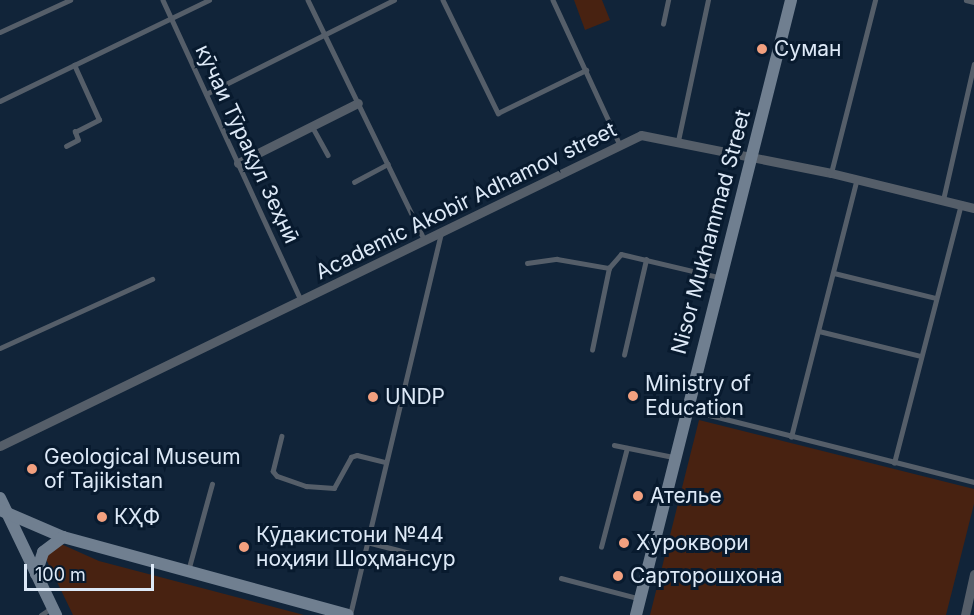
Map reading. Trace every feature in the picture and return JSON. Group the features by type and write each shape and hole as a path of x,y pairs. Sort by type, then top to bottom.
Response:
{"street":[{"name":"Nisor Mukhammad Street","path":"636,615 718,277 752,157 791,0"},
{"path":"238,163 358,103"},
{"name":"Academic Akobir Adhamov street","path":"0,446 621,147 641,135 831,173 974,208"},
{"path":"0,498 4,511 54,611"},
{"path":"4,511 63,537 349,615"},
{"path":"36,574 43,552 63,537"},
{"path":"964,615 974,574"}],"lane":[{"path":"0,25 1,32 70,0"},
{"name":"кӯчаи Тӯрақул Зеҳнӣ","path":"163,0 301,301"},
{"path":"0,101 209,0"},
{"path":"308,0 425,241"},
{"path":"206,94 394,0"},
{"path":"443,0 498,112 586,70"},
{"path":"553,0 621,147"},
{"path":"663,24 668,0"},
{"path":"678,141 708,0"},
{"path":"831,173 875,0"},
{"path":"966,0 974,2"},
{"path":"943,200 974,64"},
{"path":"66,146 78,140 75,132 99,120 74,65"},
{"path":"312,126 328,155"},
{"path":"354,182 388,164"},
{"path":"791,437 857,179"},
{"path":"894,463 961,204"},
{"path":"349,615 441,234"},
{"path":"592,350 609,268 621,254 718,277"},
{"path":"527,263 557,259 609,268"},
{"path":"624,355 646,260"},
{"path":"834,273 936,298"},
{"path":"0,348 152,279"},
{"path":"819,331 921,356"},
{"path":"685,409 974,482"},
{"path":"282,436 273,471 277,477 306,486 334,488 351,457 357,454 386,462"},
{"path":"614,446 673,457"},
{"path":"601,547 627,448"},
{"path":"188,571 212,484"},
{"path":"367,543 418,555"},
{"path":"561,578 640,599"},
{"path":"41,615 54,611"}],"shaded area":[{"path":"574,0 602,0 610,20 585,30"},
{"path":"699,420 974,489 974,504 946,615 650,615"},
{"path":"61,544 99,561 304,615 73,615 45,557"}],"place":[{"name":"Суман","path":"762,49"},
{"name":"Ministry of Education","path":"633,396"},
{"name":"UNDP","path":"373,397"},
{"name":"Geological Museum of Tajikistan","path":"32,469"},
{"name":"Ателье","path":"638,496"},
{"name":"КҲФ","path":"102,517"},
{"name":"Хуроквори","path":"624,543"},
{"name":"Кӯдакистони №44 ноҳияи Шоҳмансур","path":"244,547"},
{"name":"Сарторошхона","path":"618,576"}]}
